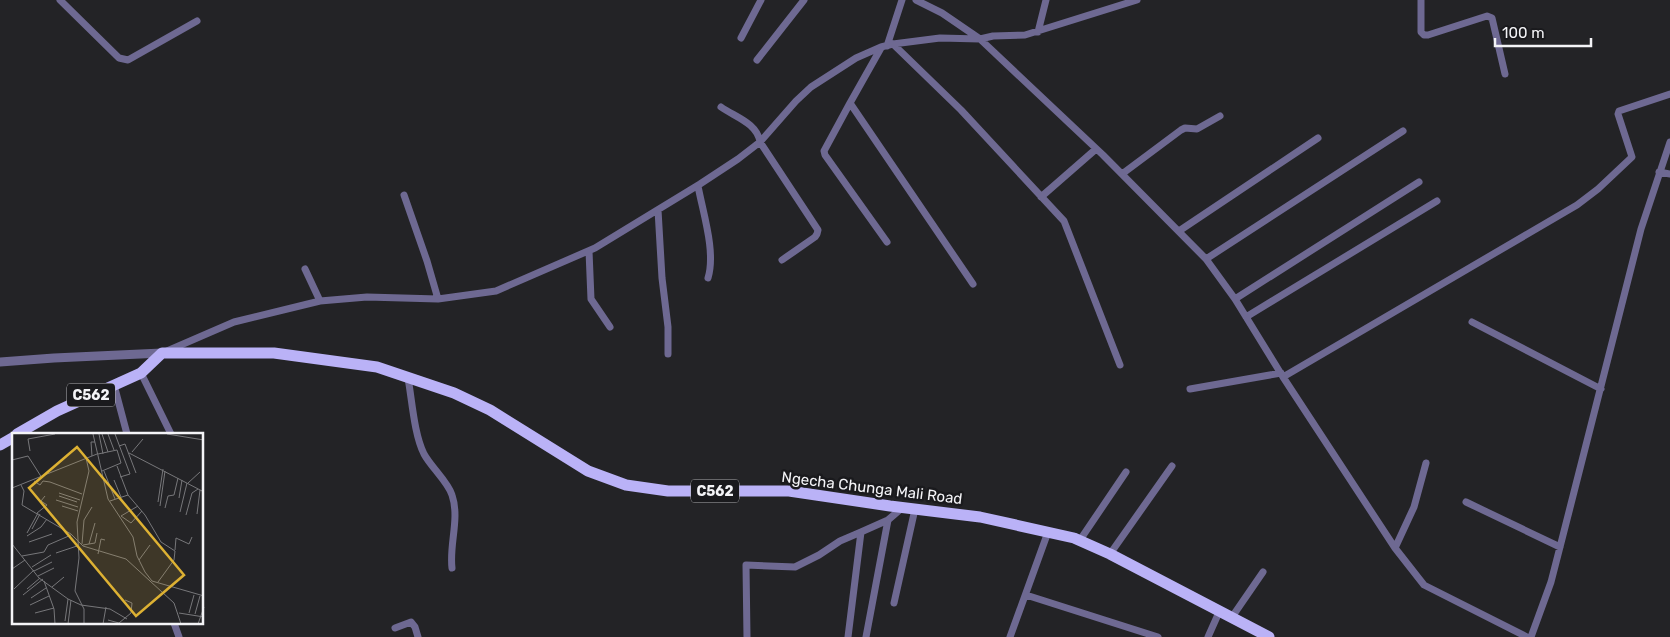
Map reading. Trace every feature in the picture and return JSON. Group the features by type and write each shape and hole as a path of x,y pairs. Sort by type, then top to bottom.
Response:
{"main road":[{"name":"C562","path":"19,433 57,411 141,373 162,353"},
{"name":"Ngecha Chunga Mali Road","path":"162,353 274,353 377,367 454,394 490,410 588,471 626,485 668,492 789,491 980,517 1080,540 1220,610 1269,637"},
{"path":"0,445 12,438"}],"street":[{"path":"60,0 101,42 122,60 128,60 197,21"},
{"path":"741,38 761,0"},
{"path":"757,60 804,0"},
{"path":"887,242 824,155 824,151 850,104 887,46 902,0"},
{"path":"918,0 942,13 980,39 1122,174 1206,259 1235,299 1282,375 1395,548 1424,585 1527,637"},
{"path":"1038,32 1046,0"},
{"path":"0,362 162,353 234,322 320,301 367,297 438,299 496,291 589,250 698,186 760,142 796,100 811,87 856,58 887,46 940,38 980,39 993,36 1025,35 1137,0"},
{"path":"1421,0 1421,32 1424,35 1491,16 1505,74"},
{"path":"887,46 961,110 1064,221 1120,365"},
{"path":"1190,390 1282,375 1577,205 1598,189 1632,157 1618,114 1619,111 1670,94"},
{"path":"850,104 973,284"},
{"path":"721,107 750,124 818,230 814,237 782,260"},
{"path":"1122,174 1181,130 1185,128 1197,129 1220,116"},
{"path":"1206,259 1403,131"},
{"path":"1178,231 1318,138"},
{"path":"1531,637 1551,582 1602,389 1641,229 1658,172 1670,142"},
{"path":"1041,197 1096,149"},
{"path":"1658,172 1670,174"},
{"path":"1235,299 1419,182"},
{"path":"698,186 712,256 708,278"},
{"path":"404,195 438,299"},
{"path":"1246,317 1437,201"},
{"path":"658,210 662,278 668,327 668,354"},
{"path":"589,250 591,299 610,327"},
{"path":"305,269 320,301"},
{"path":"1472,322 1602,389"},
{"path":"141,373 170,433"},
{"path":"408,378 414,417 423,452 452,496 455,525 452,568"},
{"path":"114,385 127,433"},
{"path":"1395,548 1414,507 1426,463"},
{"path":"1110,554 1172,466"},
{"path":"1080,540 1126,472"},
{"path":"1466,502 1560,547"},
{"path":"747,637 746,566 795,566 819,555 840,541 888,520 909,508"},
{"path":"894,603 909,508"},
{"path":"866,637 888,520"},
{"path":"848,637 860,532"},
{"path":"1010,637 1048,532"},
{"path":"1232,617 1263,572"},
{"path":"1026,595 1158,637"},
{"path":"1208,637 1220,610"},
{"path":"395,628 411,622 415,627 418,637"},
{"path":"174,624 179,637"}]}
